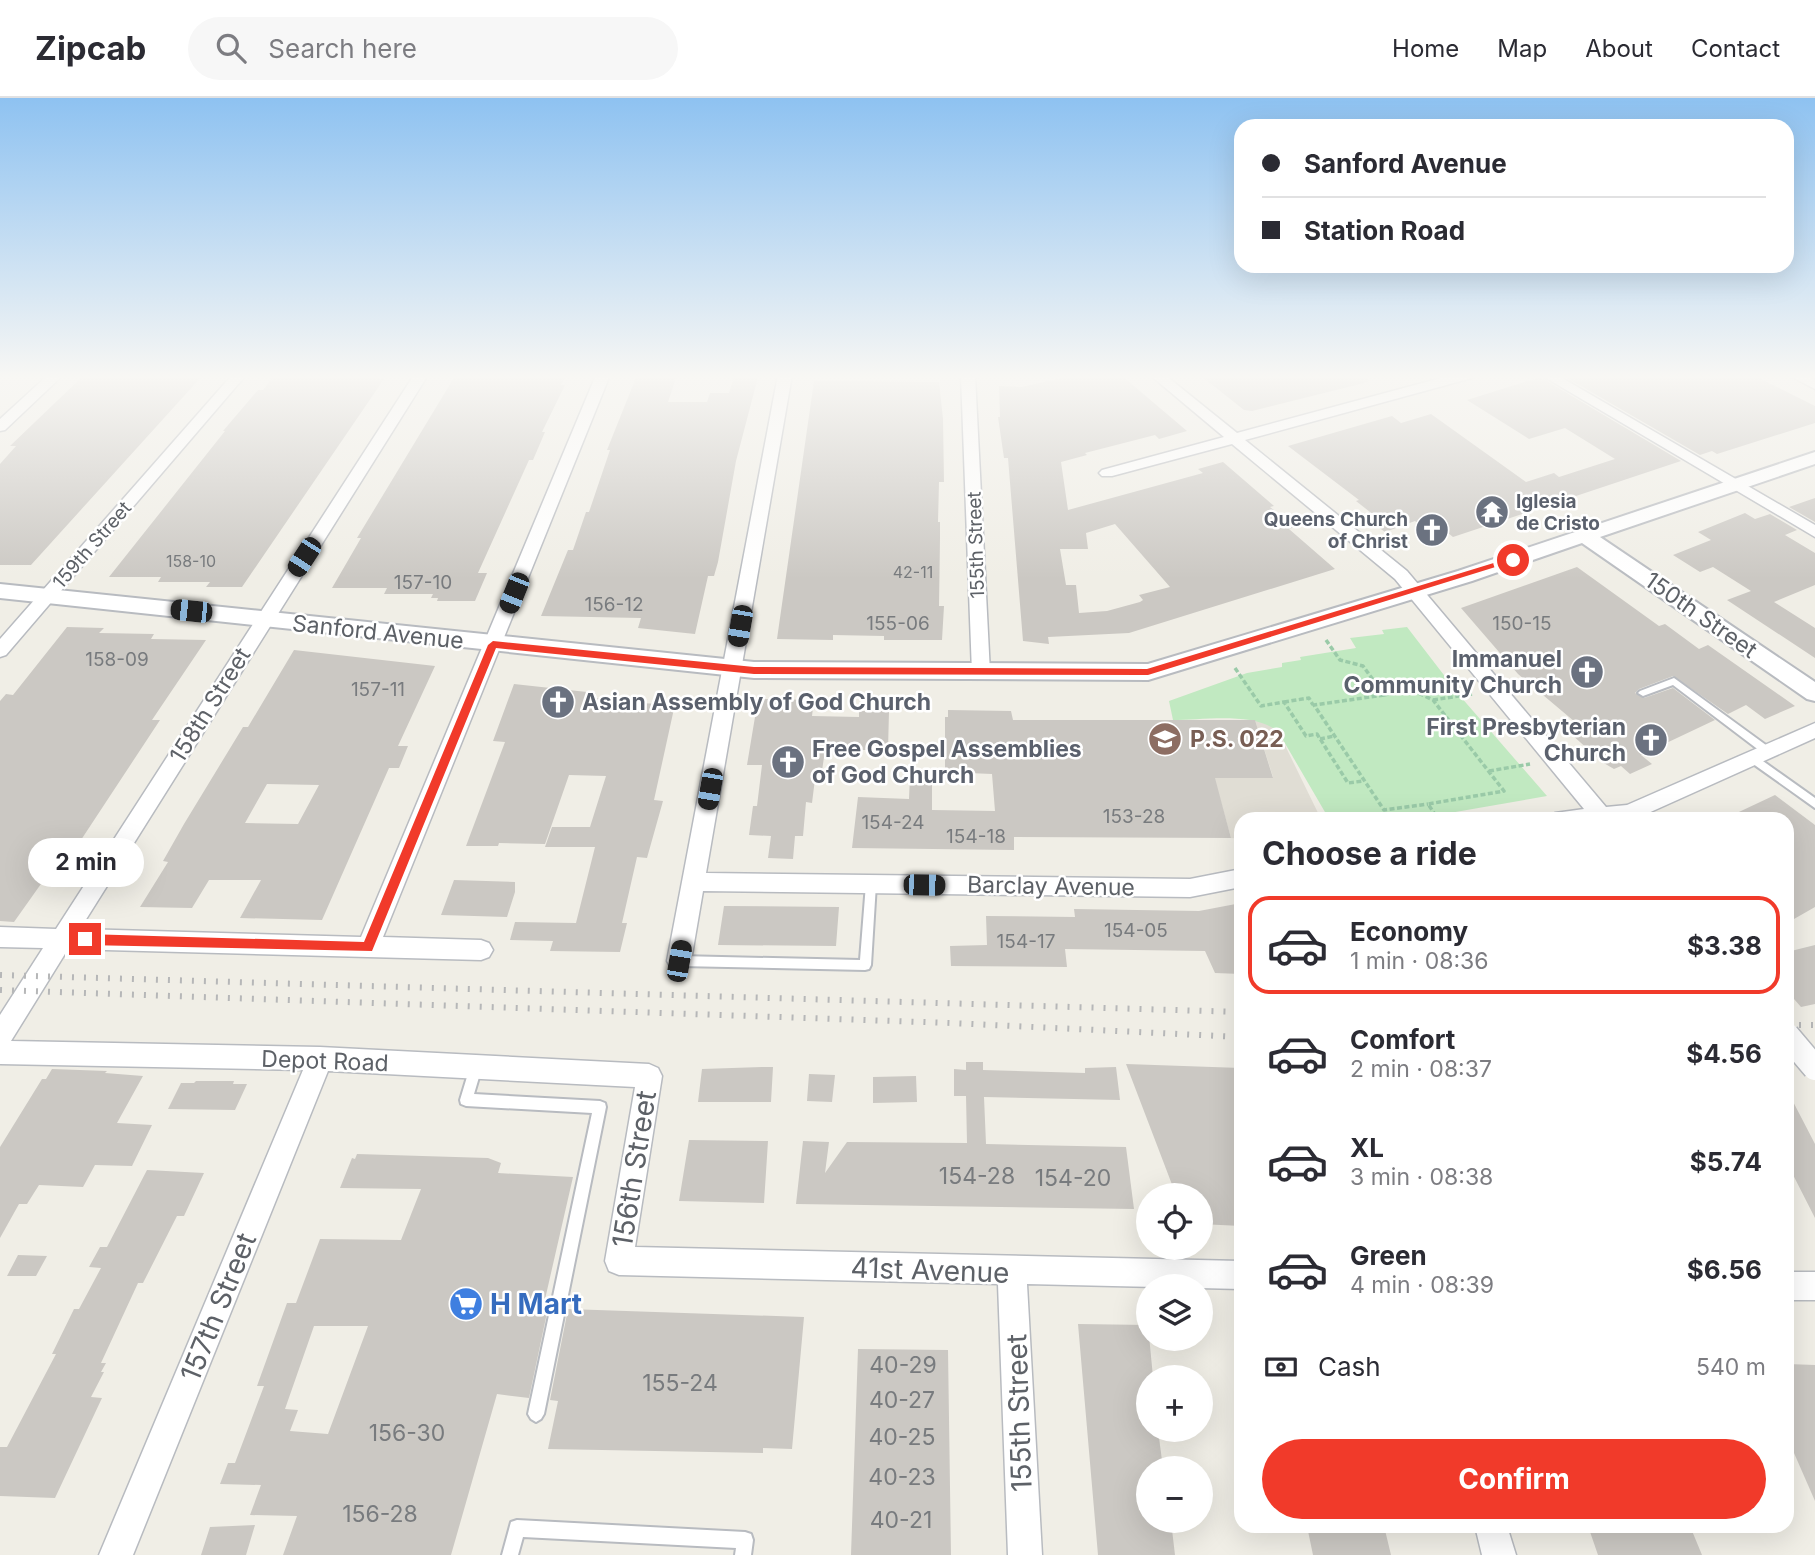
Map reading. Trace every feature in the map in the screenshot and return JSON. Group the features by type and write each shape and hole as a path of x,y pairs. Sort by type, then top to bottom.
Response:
{"street":[{"name":"159th Street","path":"0,651 180,443"},
{"name":"158th Street","path":"0,1036 377,443"},
{"path":"368,947 575,443"},
{"path":"679,961 773,443"},
{"name":"155th Street","path":"971,443 981,673"},
{"path":"1107,473 1216,443"},
{"path":"1240,443 1401,575 1598,812"},
{"path":"1663,443 1815,533"},
{"name":"Sanford Avenue","path":"0,591 732,669 981,673 1148,672 1586,537 1815,458"},
{"name":"150th Street","path":"1586,537 1815,693"},
{"path":"1631,812 1815,730"},
{"name":"Barclay Avenue","path":"693,882 1189,888 1234,879"},
{"path":"0,937 481,950"},
{"path":"1794,1043 1815,1068"},
{"name":"Depot Road","path":"0,1052 320,1059 649,1076"},
{"name":"157th Street","path":"116,1555 320,1059"},
{"name":"156th Street","path":"619,1261 649,1076"},
{"name":"41st Avenue","path":"619,1261 1234,1275"},
{"name":"155th Street","path":"1013,1272 1025,1555"},
{"path":"1794,1286 1815,1286"},
{"path":"1492,1533 1499,1555"}],"lane":[{"path":"1643,693 1674,681 1815,804"},
{"path":"679,961 865,965 871,884"},
{"path":"476,1067 466,1100 600,1107 536,1414"},
{"path":"510,1555 517,1528 745,1540 743,1555"}],"path":[{"path":"1326,640 1340,660 1363,666 1384,695"},
{"path":"1235,668 1261,706 1309,698 1384,810 1504,791 1433,701 1412,690 1314,705"},
{"path":"1433,701 1472,694"},
{"path":"1284,702 1306,736 1317,734 1348,783 1363,781"},
{"path":"1320,739 1334,736"},
{"path":"1488,772 1530,764"},
{"path":"1428,804 1433,812"}],"shaded area":[{"path":"1255,720 1270,724 1279,733 1318,812 1234,812 1234,838 1231,838 1219,795 1191,778 1273,777"}],"green space":[{"path":"1407,627 1460,696 1547,796 1455,812 1325,812 1279,733 1270,726 1229,718 1173,720 1169,701 1247,673 1282,667 1282,663 1301,660 1300,657 1356,648 1350,638 1384,634 1382,630"}],"building":[{"path":"13,443 141,443 31,565 0,565 0,464 16,446 10,446"},
{"path":"215,443 340,443 242,587 206,587 210,582 158,582 161,577 109,577"},
{"path":"414,443 540,443 533,460 529,460 478,573 487,573 475,601 437,601 438,598 431,598 433,594 384,594 387,588 332,588 361,538 357,538"},
{"path":"610,443 741,443 718,562 714,576 708,576 695,634 638,628 641,618 541,616 568,550 573,550 586,512 589,512 610,450 607,450"},
{"path":"805,443 943,443 944,482 939,482 938,522 939,606 944,606 942,640 884,640 884,636 833,635 833,640 777,639"},
{"path":"1002,443 1124,443 1061,462 1068,510 1203,473 1198,469 1223,462 1274,506 1270,507 1295,527 1289,529 1335,569 1129,633 1048,637 1049,644 1023,641 1008,458 1004,458","holes":["1115,524 1170,587 1139,595 1143,600 1140,602 1107,611 1079,613 1076,585 1066,585 1060,549 1088,549 1086,533"]},
{"path":"1298,443 1472,443 1526,482 1554,473 1559,477 1615,459 1589,443 1651,443 1681,461 1453,537 1433,521 1421,526 1415,521 1385,532 1362,515 1370,512 1356,501 1359,500 1288,446"},
{"path":"1679,443 1752,443 1717,454 1712,451 1700,455"},
{"path":"1815,498 1815,522 1789,507"},
{"path":"1745,513 1755,519 1770,514 1797,530 1785,535 1815,553 1815,585 1774,602 1815,628 1815,658 1727,600 1751,591 1713,567 1700,572 1673,555 1711,540 1698,532"},
{"path":"1577,567 1659,626 1665,624 1699,649 1708,645 1795,706 1765,719 1746,705 1728,714 1673,676 1635,693 1644,698 1673,688 1715,720 1641,755 1652,764 1630,774 1621,766 1614,769 1602,762 1570,733 1577,729 1570,724 1575,722 1518,674 1461,608"},
{"path":"67,627 104,628 99,633 154,634 151,639 206,640 152,720 160,720 79,843 70,843 14,922 0,921 0,701 6,694 13,695"},
{"path":"294,650 435,666 398,746 408,746 399,768 389,768 322,920 240,918 261,880 209,880 192,908 140,907 168,862 163,861 184,824 243,727 248,727","holes":["267,784 319,785 298,824 245,823"]},
{"path":"514,684 596,693 593,698 628,699 627,703 675,704 654,800 663,801 647,858 637,857 622,923 627,923 620,952 550,951 553,941 510,940 515,922 576,923 595,847 545,847 552,827 590,827 606,776 569,775 545,844 499,843 498,846 466,846 505,742 493,741"},
{"path":"758,699 814,700 812,716 859,717 859,711 889,711 888,750 825,750 822,771 816,771 812,803 806,802 803,836 795,836 793,859 768,858 771,836 749,835 753,806 757,806 762,765 747,765"},
{"path":"948,710 1011,711 1013,720 1255,720 1273,778 1215,778 1231,838 1014,837 1014,850 852,848 858,797 909,799 910,775 932,776 932,810 995,811 992,774 945,772 945,717 948,717"},
{"path":"1775,795 1815,825 1815,907 1794,919 1794,812 1739,812"},
{"path":"454,880 515,882 515,892 507,917 441,915"},
{"path":"1234,904 1234,974 1215,973 1205,951 1065,949 1067,967 951,966 950,946 987,945 986,916 1075,917 1074,909 1199,911"},
{"path":"724,906 839,907 836,946 718,945"},
{"path":"1815,945 1815,1004 1801,1007 1794,999 1794,950"},
{"path":"966,1062 983,1062 983,1070 1085,1073 1085,1068 1116,1067 1120,1100 984,1097 986,1144 1126,1147 1134,1209 796,1204 803,1141 829,1142 825,1173 847,1142 967,1143 966,1096 954,1096 954,1069 966,1070"},
{"path":"1126,1064 1234,1068 1234,1226 1213,1225 1213,1183 1171,1183"},
{"path":"773,1067 771,1102 698,1102 702,1069"},
{"path":"52,1069 107,1071 105,1073 143,1076 117,1123 152,1125 132,1166 95,1165 83,1187 39,1185 27,1204 19,1204 0,1238 0,1147 42,1079 46,1079"},
{"path":"809,1074 835,1075 832,1102 807,1101"},
{"path":"916,1076 917,1102 873,1103 873,1077"},
{"path":"234,1081 233,1084 247,1084 235,1110 168,1109 181,1083"},
{"path":"1794,1104 1815,1144 1815,1218 1794,1177"},
{"path":"689,1140 768,1141 764,1203 679,1201"},
{"path":"357,1154 488,1158 501,1163 498,1173 573,1177 543,1308 548,1308 529,1398 497,1394 451,1555 283,1555 297,1516 250,1515 261,1485 220,1484 228,1463 235,1463 264,1386 257,1386 287,1303 296,1303 320,1239 401,1240 421,1189 340,1188 352,1158 355,1159","holes":["314,1326 368,1326 328,1434 290,1431 298,1410 285,1409"]},
{"path":"147,1170 204,1173 184,1216 177,1216 143,1283 138,1283 101,1363 106,1363 101,1372 104,1372 91,1397 102,1398 55,1498 0,1496 0,1447 7,1447 56,1354 52,1354 74,1309 79,1309 101,1268 89,1267 100,1247 107,1247"},
{"path":"18,1255 47,1256 36,1276 7,1276"},
{"path":"568,1309 804,1317 792,1449 763,1448 763,1453 548,1449 558,1401 550,1400"},
{"path":"1078,1324 1136,1325 1136,1351 1150,1351 1152,1365 1136,1365 1136,1442 1160,1442 1161,1456 1136,1456 1136,1533 1172,1533 1175,1555 1098,1555"},
{"path":"858,1349 948,1350 951,1555 851,1555"},
{"path":"1794,1364 1815,1365 1815,1501 1794,1453"},
{"path":"255,1525 246,1555 201,1555 210,1527"},
{"path":"1308,1533 1386,1533 1391,1555 1313,1555"},
{"path":"1590,1533 1693,1533 1702,1555 1598,1555"}],"railway":[{"path":"0,975 1234,1012"},
{"path":"0,990 951,1023 1234,1037"},
{"path":"1794,1025 1815,1025"},
{"path":"1794,1059 1815,1060"}],"place":[{"name":"Iglesia de Cristo","path":"1492,512"},
{"name":"Queens Church of Christ","path":"1432,530"},
{"name":"Immanuel Community Church","path":"1587,672"},
{"name":"Asian Assembly of God Church","path":"558,702"},
{"name":"P.S. 022","path":"1165,739"},
{"name":"First Presbyterian Church","path":"1651,740"},
{"name":"Free Gospel Assemblies of God Church","path":"788,762"},
{"name":"H Mart","path":"466,1304"}],"route":[{"path":"85,939 368,947 493,645 754,670 1148,672 1513,560"}]}
